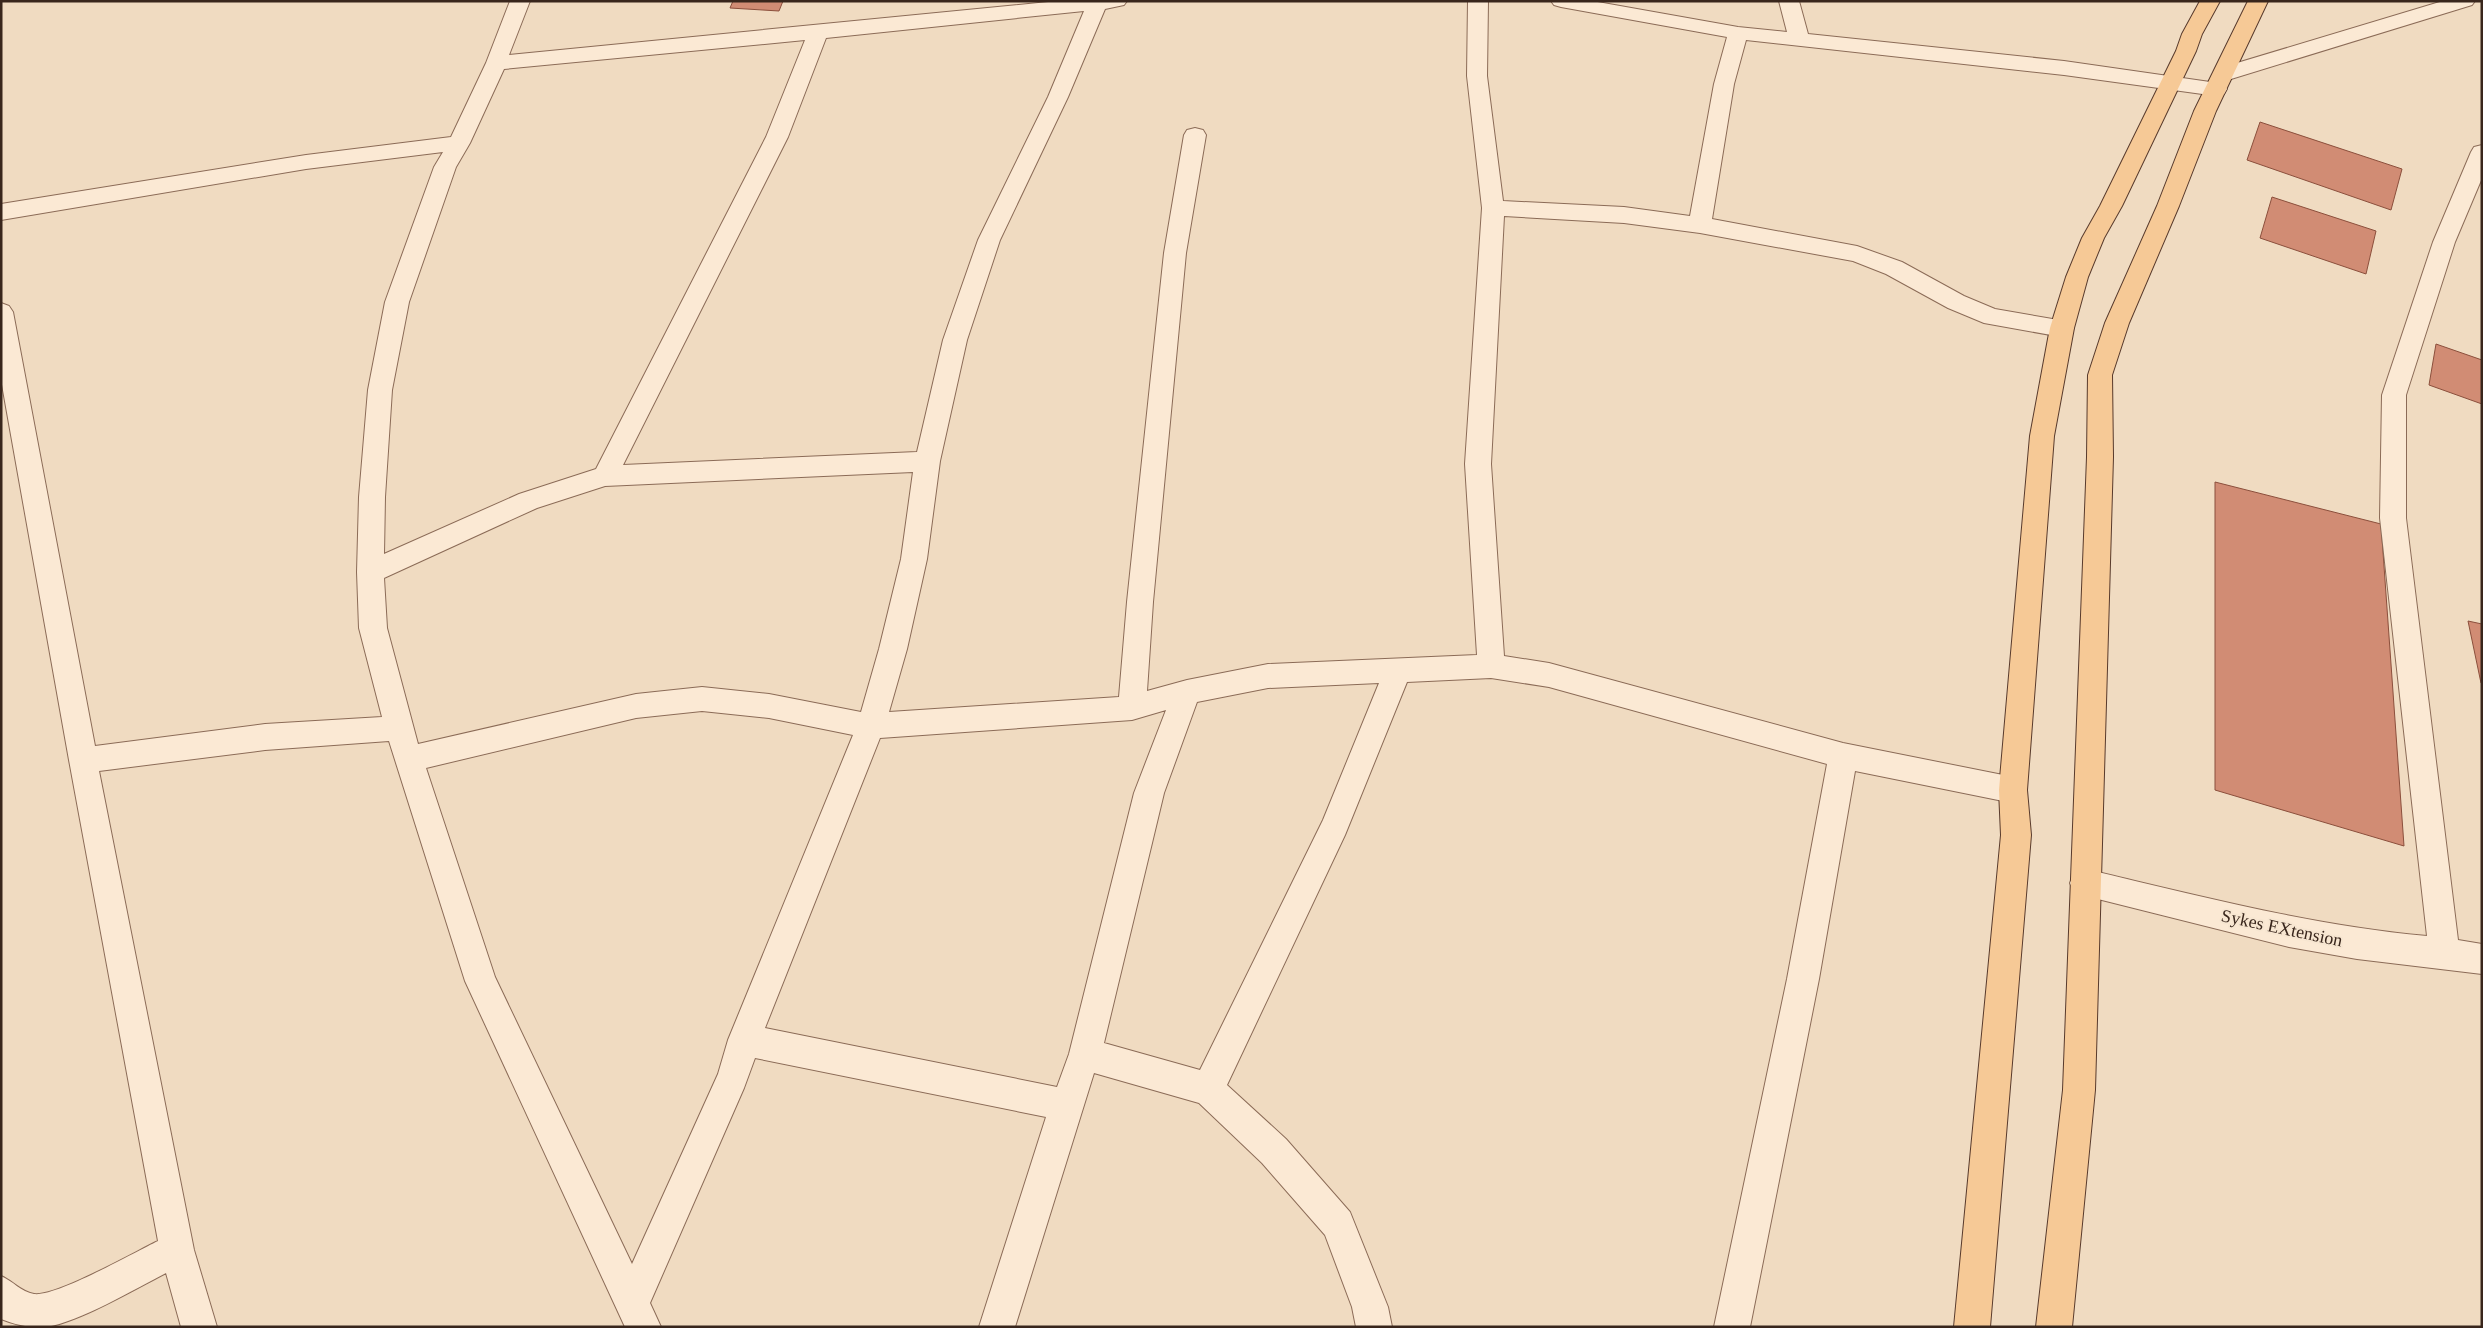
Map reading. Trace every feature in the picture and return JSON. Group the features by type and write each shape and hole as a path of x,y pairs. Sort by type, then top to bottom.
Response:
{"main road":[{"path":"1972,1327 2016,835 2013,790 2042,436 2062,328 2077,277 2093,238 2111,206 2210,1"},
{"path":"2054,1327 2079,1090 2100,457 2100,375 2116,323 2164,215 2202,119 2258,1"}],"street":[{"path":"520,1 496,63 459,143 445,167 397,302 380,390 372,498 370,572 373,628 399,728 481,981 638,1315"},
{"path":"1478,1 1477,76 1493,208 1478,464 1491,666"},
{"path":"1561,1 1629,15 1738,33 2170,81 2220,81 2465,1"},
{"path":"1790,1 1799,39"},
{"path":"2470,1 2482,11"},
{"path":"496,63 720,44 957,10 1107,2"},
{"path":"638,1315 733,1077 744,1040 870,726 893,650 914,559 927,461 955,340 989,240 1058,97 1107,2"},
{"path":"605,476 777,137 819,31"},
{"path":"1700,225 1724,84 1738,33"},
{"path":"1132,708 1140,602 1175,253 1195,135"},
{"path":"1,212 306,162 459,143"},
{"path":"2444,952 2416,727 2393,518 2394,396 2444,242 2482,152"},
{"path":"1493,208 1624,215 1700,225 1857,254 1894,268 1956,302 1992,317 2062,328"},
{"path":"1,312 83,760 177,1250 199,1327"},
{"path":"370,572 528,501 605,476 927,461"},
{"path":"409,759 636,706 702,699 769,706 870,726 1132,708 1187,692 1268,676 1491,666 1549,675 1843,756 2013,790"},
{"path":"1208,1089 1335,825 1398,671"},
{"path":"997,1327 1066,1105 1086,1054 1150,793 1187,692"},
{"path":"83,760 266,737 399,728"},
{"path":"1732,1327 1803,979 1843,756"},
{"name":"Sykes EXtension","path":"2085,883 2248,922 2357,944 2444,952 2482,959"},
{"path":"744,1040 1066,1105"},
{"path":"1086,1054 1208,1089 1274,1151 1338,1224 1370,1307 1374,1327"},
{"path":"1,1293 13,1306 36,1312 65,1304 177,1250"}],"building":[{"path":"733,1 783,1 779,11 730,8"},
{"path":"2260,122 2402,169 2391,210 2247,160"},
{"path":"2272,197 2376,231 2366,274 2260,238"},
{"path":"2436,344 2482,360 2482,404 2429,385"},
{"path":"2215,482 2381,524 2404,846 2215,790"},
{"path":"2468,621 2482,624 2482,683 2481,683"}]}
